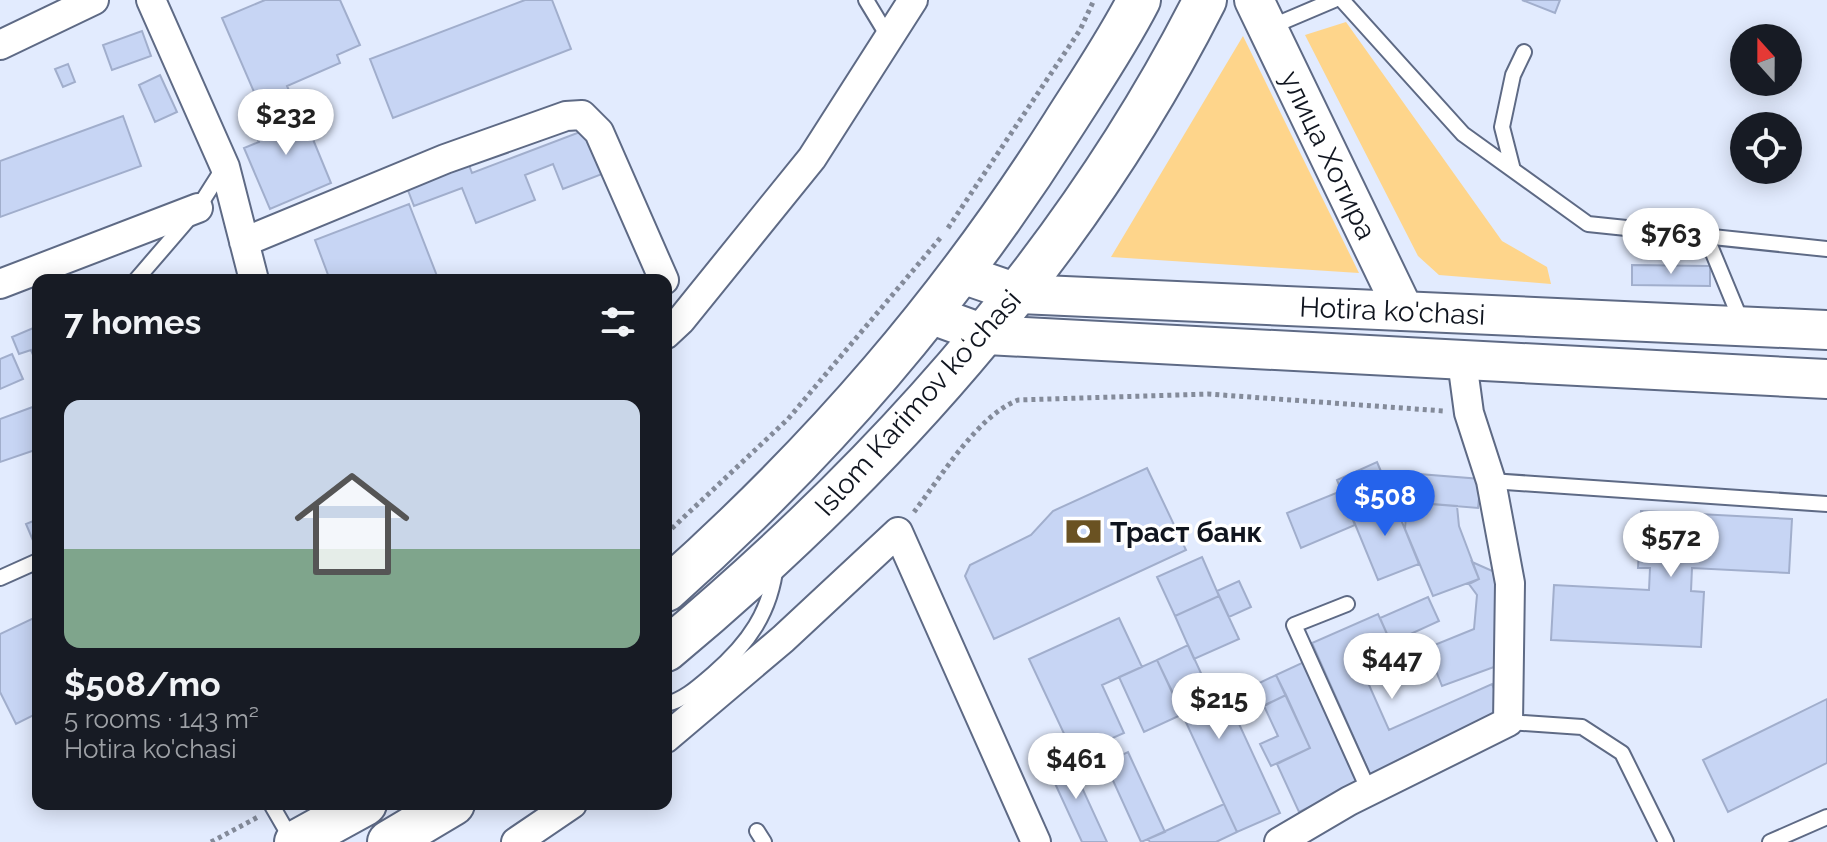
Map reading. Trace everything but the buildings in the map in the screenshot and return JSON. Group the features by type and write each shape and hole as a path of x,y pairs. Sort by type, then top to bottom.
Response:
{"main road":[{"name":"Islom Karimov koʻchasi","path":"672,585 730,533 822,439 932,315 1035,169 1139,0"},
{"name":"Islom Karimov koʻchasi","path":"672,645 777,552 864,468 987,335 1020,294 1136,123 1205,0"},
{"name":"улица Хотира","path":"1261,14 1404,311"},
{"name":"Hotira ko'chasi","path":"962,274 1020,294 1827,330"},
{"name":"Hotira ko'chasi","path":"932,315 987,335 1827,379"},
{"path":"283,824 340,810"},
{"path":"389,842 443,810"}],"street":[{"path":"0,45 94,0"},
{"path":"151,0 225,167 252,274"},
{"path":"674,327 812,158 913,0"},
{"path":"244,242 445,159 566,116 582,115 599,132 661,274"},
{"path":"0,284 198,208"},
{"path":"1279,842 1369,791 1508,722 1510,583 1491,481 1469,413 1462,361"},
{"path":"672,733 783,639 898,532 1036,842"},
{"path":"516,842 563,810"}],"lane":[{"path":"866,0 889,38"},
{"path":"1261,14 1334,0"},
{"path":"1342,0 1463,134 1588,224 1827,249"},
{"path":"1513,170 1502,127 1513,75 1524,52"},
{"path":"141,274 198,208 225,167"},
{"path":"1706,236 1744,327"},
{"path":"1491,481 1827,504"},
{"path":"672,701 695,690 742,648 773,589 777,552"},
{"path":"0,578 32,564"},
{"path":"1347,604 1294,625 1369,791"},
{"path":"1508,722 1582,727 1622,753 1666,842"},
{"path":"1770,842 1827,817"}],"path":[{"path":"672,528 788,419 944,233 1080,30 1094,0"},
{"path":"898,532 987,419 1003,406 1018,400 1208,394 1469,413"},
{"path":"211,842 283,824"}],"shaded area":[{"path":"1346,22 1502,241 1547,267 1551,284 1439,275 1418,256 1305,35"},
{"path":"1243,36 1359,273 1111,257"}],"place":[{"name":"Траст банк","path":"1084,532"}]}
